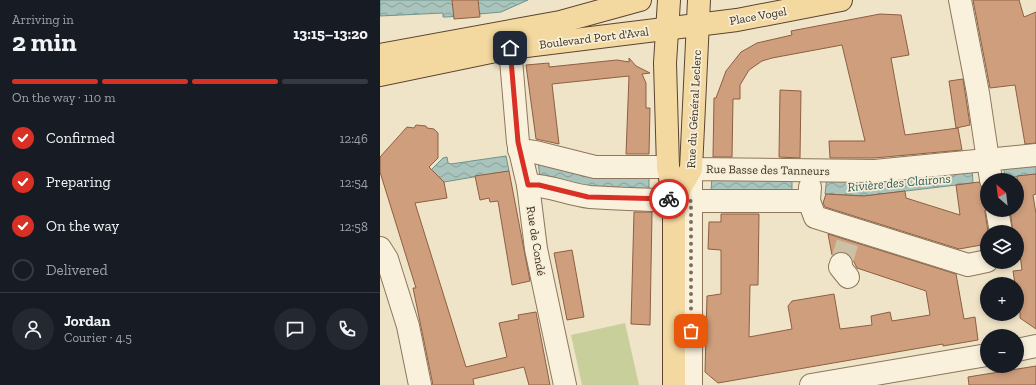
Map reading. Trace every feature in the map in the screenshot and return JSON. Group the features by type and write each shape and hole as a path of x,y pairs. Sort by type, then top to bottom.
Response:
{"main road":[{"name":"Rue du Général Leclerc","path":"669,0 665,63 668,168 682,200 674,385"},
{"name":"Rue du Général Leclerc","path":"691,169 699,0"},
{"name":"Place Vogel","path":"667,29 698,26 807,8 841,0"},
{"name":"Boulevard Port d'Aval","path":"380,55 553,23 626,1"},
{"path":"622,35 626,1"},
{"name":"Boulevard Port d'Aval","path":"380,76 510,48 667,29"},
{"path":"668,168 691,169 682,200"}],"street":[{"path":"960,0 978,93 989,170"},
{"name":"Rue de Condé","path":"510,48 518,146 528,185 536,249 564,385"},
{"path":"518,146 595,168 668,168"},
{"name":"Rue Basse des Tanneurs","path":"691,169 810,171 989,170 1036,154"},
{"path":"810,171 809,201 815,217 850,233 968,265 980,262"},
{"path":"528,185 539,185 588,197 682,200 809,201"},
{"name":"Rue du Général Leclerc","path":"682,200 692,385"},
{"path":"380,248 387,258 408,326 420,385"},
{"path":"1024,349 1036,346"},
{"path":"811,385 852,382 980,356"}],"green space":[{"path":"625,323 639,385 582,385 571,335"}],"water":[{"path":"380,0 528,0 501,12 443,17 443,13 380,16"},
{"path":"506,156 509,171 444,182 431,170 443,158 447,157 448,163 451,164"},
{"path":"1036,159 1036,174 1024,176 1024,173 1004,173 1003,163"},
{"path":"538,160 649,174 649,191 593,191 540,179"},
{"name":"Rivière des Clairons","path":"972,167 973,183 864,196 825,194 827,177"},
{"path":"712,174 792,175 792,193 711,192"}],"building":[{"path":"452,0 478,0 480,17 454,19"},
{"path":"973,0 1019,0 1024,17 1036,12 1036,143 1025,144 1015,85 990,88"},
{"path":"880,14 901,15 909,55 891,58 905,135 958,128 962,150 874,158 830,158 829,141 865,141 842,45 772,58 762,61 749,70 740,85 740,99 733,99 732,157 713,157 714,98 716,98 726,71 741,52 757,43 792,35 791,31"},
{"path":"629,58 636,66 650,73 642,74 646,83 646,108 650,108 649,154 626,154 629,76 552,84 559,144 536,139 526,65 549,63 549,67 617,60 629,62"},
{"path":"963,79 970,125 956,128 949,81"},
{"path":"780,90 801,91 800,158 779,157"},
{"path":"416,125 426,126 427,128 434,129 438,133 438,158 429,167 444,182 447,198 415,203 466,367 507,357 499,323 519,319 518,315 536,312 550,385 529,385 524,367 473,379 474,385 433,385 413,288 416,288 380,172 380,157 407,127 414,128"},
{"path":"509,171 530,281 512,285 498,201 490,202 489,198 480,200 475,176"},
{"path":"1036,174 1036,194 1033,195 1036,214 1036,329 1024,321 1024,277 1014,277 1013,271 1024,269 1024,225 1012,225 1011,217 1024,217 1024,175"},
{"path":"979,182 980,184 980,217 986,217 987,225 980,225 980,245 959,249 825,207 823,203 826,194 864,196 905,191 906,198 960,215 956,185"},
{"path":"634,212 652,212 650,325 631,324"},
{"path":"721,214 759,214 758,285 750,285 749,337 792,329 788,306 792,301 834,294 840,329 872,325 871,316 890,312 892,321 930,315 926,291 857,268 851,256 845,252 838,252 832,255 828,234 956,274 964,319 975,317 978,340 943,346 943,344 718,383 705,372 707,296 721,294 721,250 708,249 709,222 721,222"},
{"path":"572,250 584,317 567,320 554,253"},
{"path":"1036,366 1036,385 969,385 968,377 993,373 1024,373 1024,368"}],"tunnel":[{"path":"841,264 849,238"}],"way so far":[{"path":"669,199 691,201 691,331"}],"route":[{"path":"510,48 519,150 528,185 539,185 588,197 669,199"}]}
